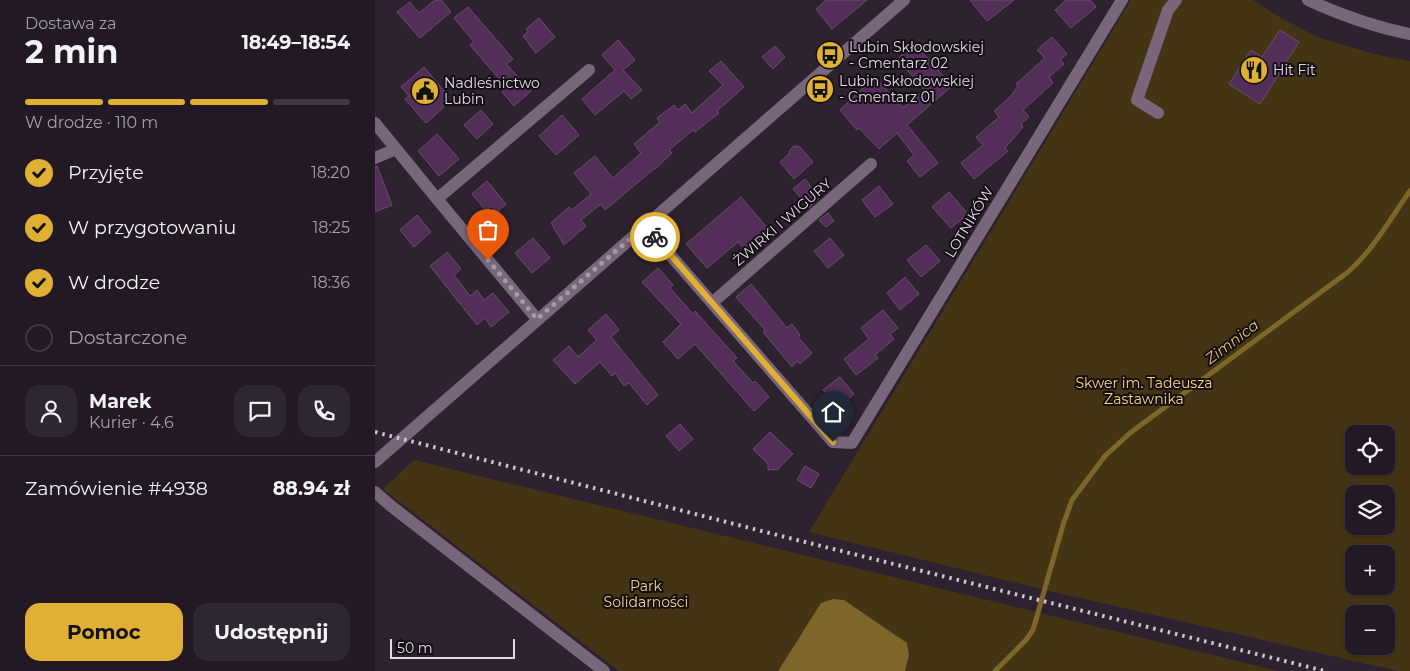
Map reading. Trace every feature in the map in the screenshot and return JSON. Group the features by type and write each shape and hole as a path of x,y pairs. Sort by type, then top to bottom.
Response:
{"street":[{"path":"375,462 904,0"},
{"name":"LOTNIKÓW","path":"712,303 833,442 852,443 1122,0"},
{"path":"1158,113 1137,100 1168,10 1176,0"},
{"path":"1308,0 1342,16 1410,34"},
{"path":"437,199 589,70"},
{"path":"375,123 537,319"},
{"path":"375,158 396,150"},
{"name":"ŻWIRKI I WIGURY","path":"712,303 871,164"},
{"path":"645,226 712,303"},
{"path":"375,492 604,671"}],"green space":[{"name":"Skwer im. Tadeusza Zastawnika","path":"1131,0 1253,0 1317,37 1378,55 1410,61 1410,671 1398,671 1058,593 809,532"},
{"name":"Park Solidarności","path":"414,460 1278,671 905,671 909,655 907,643 844,600 801,633 778,671 619,671 383,489"}],"shaded area":[{"path":"833,599 844,600 907,643 909,655 905,671 778,671 821,603"}],"building":[{"path":"435,0 441,0 451,12 420,38 397,12 410,2 419,13"},
{"path":"826,0 867,0 832,29 816,9"},
{"path":"970,0 1014,0 987,21"},
{"path":"1066,0 1090,0 1096,7 1071,28 1055,10"},
{"path":"468,7 513,59 506,64 531,91 514,106 502,92 507,88 470,45 474,42 454,18"},
{"path":"539,18 555,37 536,53 523,36 528,32 526,29"},
{"path":"1280,30 1299,42 1260,104 1229,84 1251,50 1262,57"},
{"path":"1052,37 1067,54 1060,60 1064,64 1049,77 1053,83 1023,110 1029,117 1021,124 1023,127 1005,148 1008,151 974,179 961,163 983,145 976,137 999,117 994,111 1010,97 1018,86 1016,84 1045,58 1037,50"},
{"path":"618,40 635,60 623,70 642,90 631,99 624,91 595,115 582,99 615,70 602,55"},
{"path":"775,46 785,57 773,69 762,57"},
{"path":"903,46 917,46 952,86 907,125 938,163 920,177 907,161 914,155 897,133 879,149 859,128 857,130 840,110 875,77 903,108 924,90 898,59 902,55"},
{"path":"721,61 744,87 717,111 719,113 695,132 693,130 669,150 672,153 655,169 605,210 601,204 581,220 586,226 564,245 551,223 569,207 572,210 591,194 574,173 595,156 613,178 641,153 634,144 660,122 657,118 674,105 678,110 685,104 692,113 723,85 709,71"},
{"name":"Nadleśnictwo Lubin","path":"424,67 449,97 441,103 444,107 426,123 405,99 409,96 401,87"},
{"path":"481,110 493,124 477,139 464,125"},
{"path":"562,115 579,135 556,155 539,136"},
{"path":"437,134 459,159 439,176 418,151"},
{"path":"794,146 800,147 813,162 794,179 780,162 789,154"},
{"path":"375,166 377,166 392,205 375,212"},
{"path":"805,179 819,197 809,208 793,189"},
{"path":"487,181 506,204 497,212 491,206 486,211 472,194"},
{"path":"879,186 893,204 875,217 862,200"},
{"path":"949,192 968,214 951,228 932,207"},
{"path":"741,197 770,231 746,251 738,242 707,268 686,244"},
{"path":"828,213 834,221 826,227 819,220"},
{"path":"417,215 431,232 414,247 400,230"},
{"path":"533,238 550,258 532,273 515,253"},
{"path":"830,238 844,255 828,268 814,251"},
{"path":"926,245 940,261 921,277 907,260"},
{"path":"447,252 461,269 454,275 470,296 477,290 484,300 493,293 509,312 491,327 485,318 477,325 430,266"},
{"path":"658,268 673,285 670,288 693,314 695,311 737,358 733,361 769,397 754,411 695,344 678,359 663,342 681,324 642,282"},
{"path":"905,277 919,294 900,310 887,293"},
{"path":"751,284 787,328 792,324 800,335 798,337 812,353 800,364 797,361 792,367 763,332 765,330 736,297"},
{"path":"883,310 898,328 890,334 894,339 875,355 878,358 856,375 844,359 869,339 861,328"},
{"path":"606,314 619,330 611,337 658,395 647,405 629,383 624,386 615,373 612,376 600,362 575,384 553,360 569,346 578,357 597,340 588,330"},
{"path":"840,377 854,394 838,408 823,390"},
{"path":"680,424 693,439 679,451 666,436"},
{"path":"770,432 793,454 778,469 768,470 768,464 753,449"},
{"path":"805,466 819,474 811,488 797,480"}],"waterway":[{"name":"Zimnica","path":"995,671 1026,640 1033,630 1072,500 1105,456 1130,433 1348,272 1374,244 1410,191"}],"railway":[{"path":"375,432 789,538 1325,671"}],"way so far":[{"path":"488,260 537,319 645,226 655,237"}],"place":[{"name":"Lubin Skłodowskiej - Cmentarz 02","path":"830,55"},
{"name":"Hit Fit","path":"1254,70"},
{"name":"Lubin Skłodowskiej - Cmentarz 01","path":"820,89"},
{"name":"Nadleśnictwo Lubin","path":"425,91"}],"route":[{"path":"655,237 833,442"}]}
